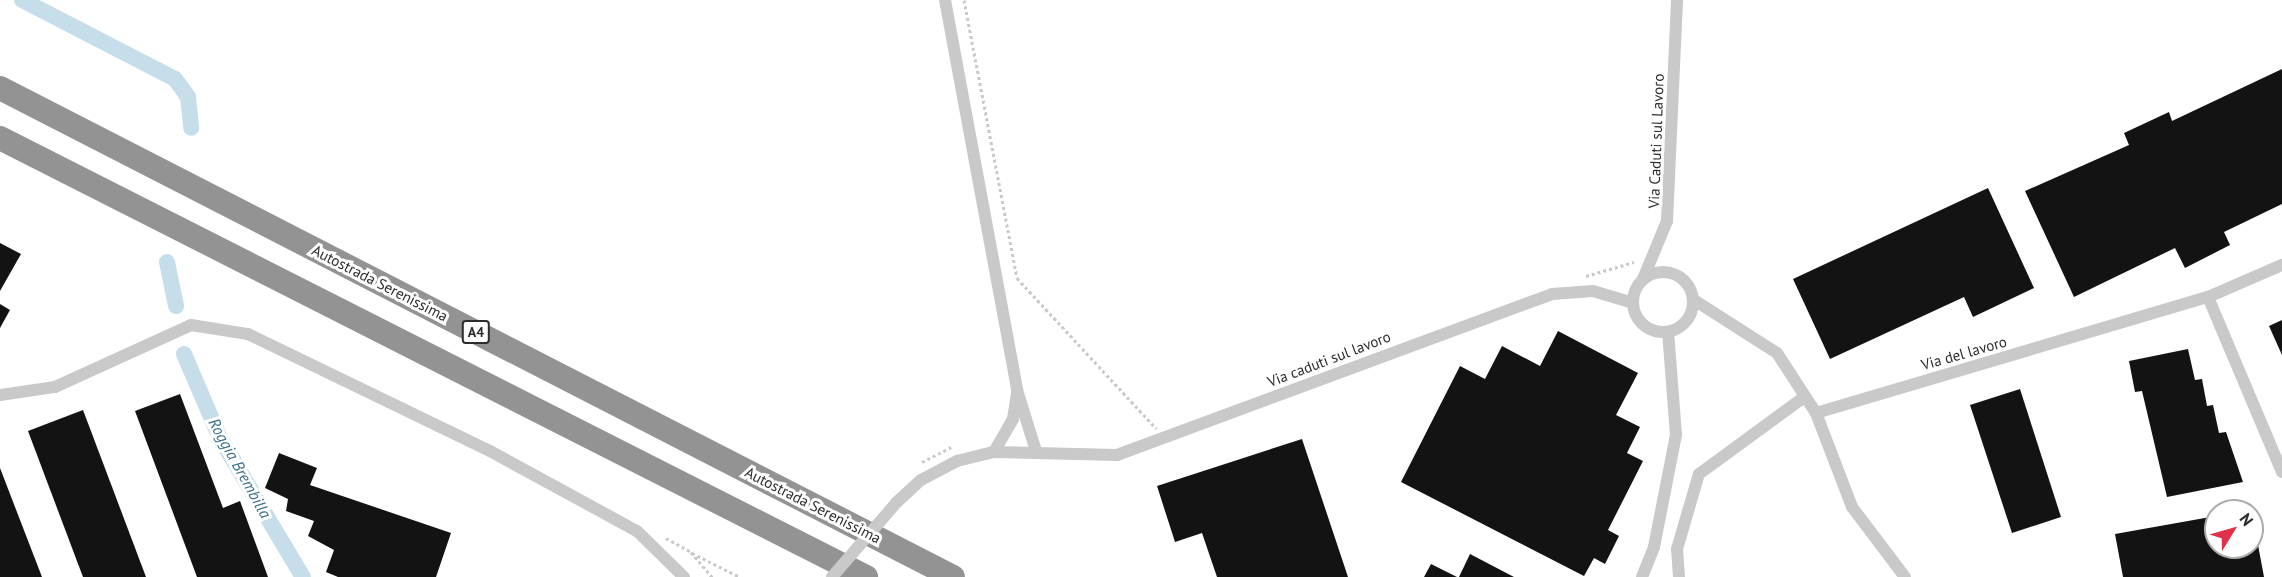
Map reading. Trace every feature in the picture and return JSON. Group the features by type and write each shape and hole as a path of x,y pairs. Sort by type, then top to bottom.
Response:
{"highway":[{"name":"Autostrada Serenissima","path":"0,88 953,577"},
{"path":"0,138 867,577"}],"street":[{"path":"945,0 1017,390 1036,451"},
{"name":"Via Caduti sul Lavoro","path":"1633,303 1667,222 1677,0"},
{"name":"Via del lavoro","path":"1816,413 2208,297 2282,265"},
{"path":"1643,279 1670,272 1686,282 1694,300 1777,353 1803,398 1816,413 1852,507 1905,577"},
{"name":"Via caduti sul lavoro","path":"832,577 896,503 930,475 994,452 1036,451 1117,455 1552,294 1593,291 1633,303"},
{"path":"2208,297 2282,472"},
{"path":"1633,303 1648,328 1668,332 1684,324 1694,300"},
{"path":"0,394 56,387 148,340 191,325 217,326 248,334 500,456 637,531 684,577"},
{"path":"1642,577 1654,547 1676,435 1668,332"},
{"path":"994,452 1013,419 1017,390"},
{"path":"1679,577 1677,549 1699,474 1803,398"}],"path":[{"path":"964,0 1017,278 1159,431 1148,435"},
{"path":"1575,280 1639,260"},
{"path":"915,467 963,444"},
{"path":"690,552 740,577"}],"building":[{"path":"2282,69 2282,204 2224,232 2230,245 2185,268 2175,248 2074,297 2025,191 2129,145 2124,133 2169,112 2172,121"},
{"path":"1988,188 2034,288 1973,317 1964,297 1830,359 1793,279"},
{"path":"0,243 21,254 0,291"},
{"path":"0,304 10,310 0,328"},
{"path":"2282,320 2282,355 2269,326"},
{"path":"1558,331 1638,373 1616,415 1640,427 1627,453 1643,461 1608,530 1619,536 1605,564 1594,558 1584,576 1401,482 1460,366 1485,379 1502,346 1540,366"},
{"path":"2188,349 2195,380 2202,379 2207,406 2213,405 2219,433 2226,432 2243,482 2167,497 2142,391 2135,392 2129,361"},
{"path":"2020,389 2061,517 2012,533 1970,405"},
{"path":"180,394 223,508 240,501 268,577 197,577 135,411"},
{"path":"83,410 146,577 83,577 28,431"},
{"path":"1302,439 1348,577 1217,577 1202,533 1175,542 1157,486"},
{"path":"279,453 317,468 310,485 451,533 436,577 338,577 326,572 334,550 308,536 314,521 286,511 288,499 265,488"},
{"path":"0,468 42,577 0,577"},
{"path":"2204,518 2204,559 2261,559 2264,577 2123,577 2115,534"},
{"path":"1470,554 1514,577 1459,577"},
{"path":"1431,564 1457,577 1424,577"}],"waterway":[{"name":"Roggia Brembilla","path":"22,0 175,79 188,97 191,128"},
{"name":"Roggia Brembilla","path":"167,262 176,306"},
{"name":"Roggia Brembilla","path":"184,354 220,438 303,577"}]}
